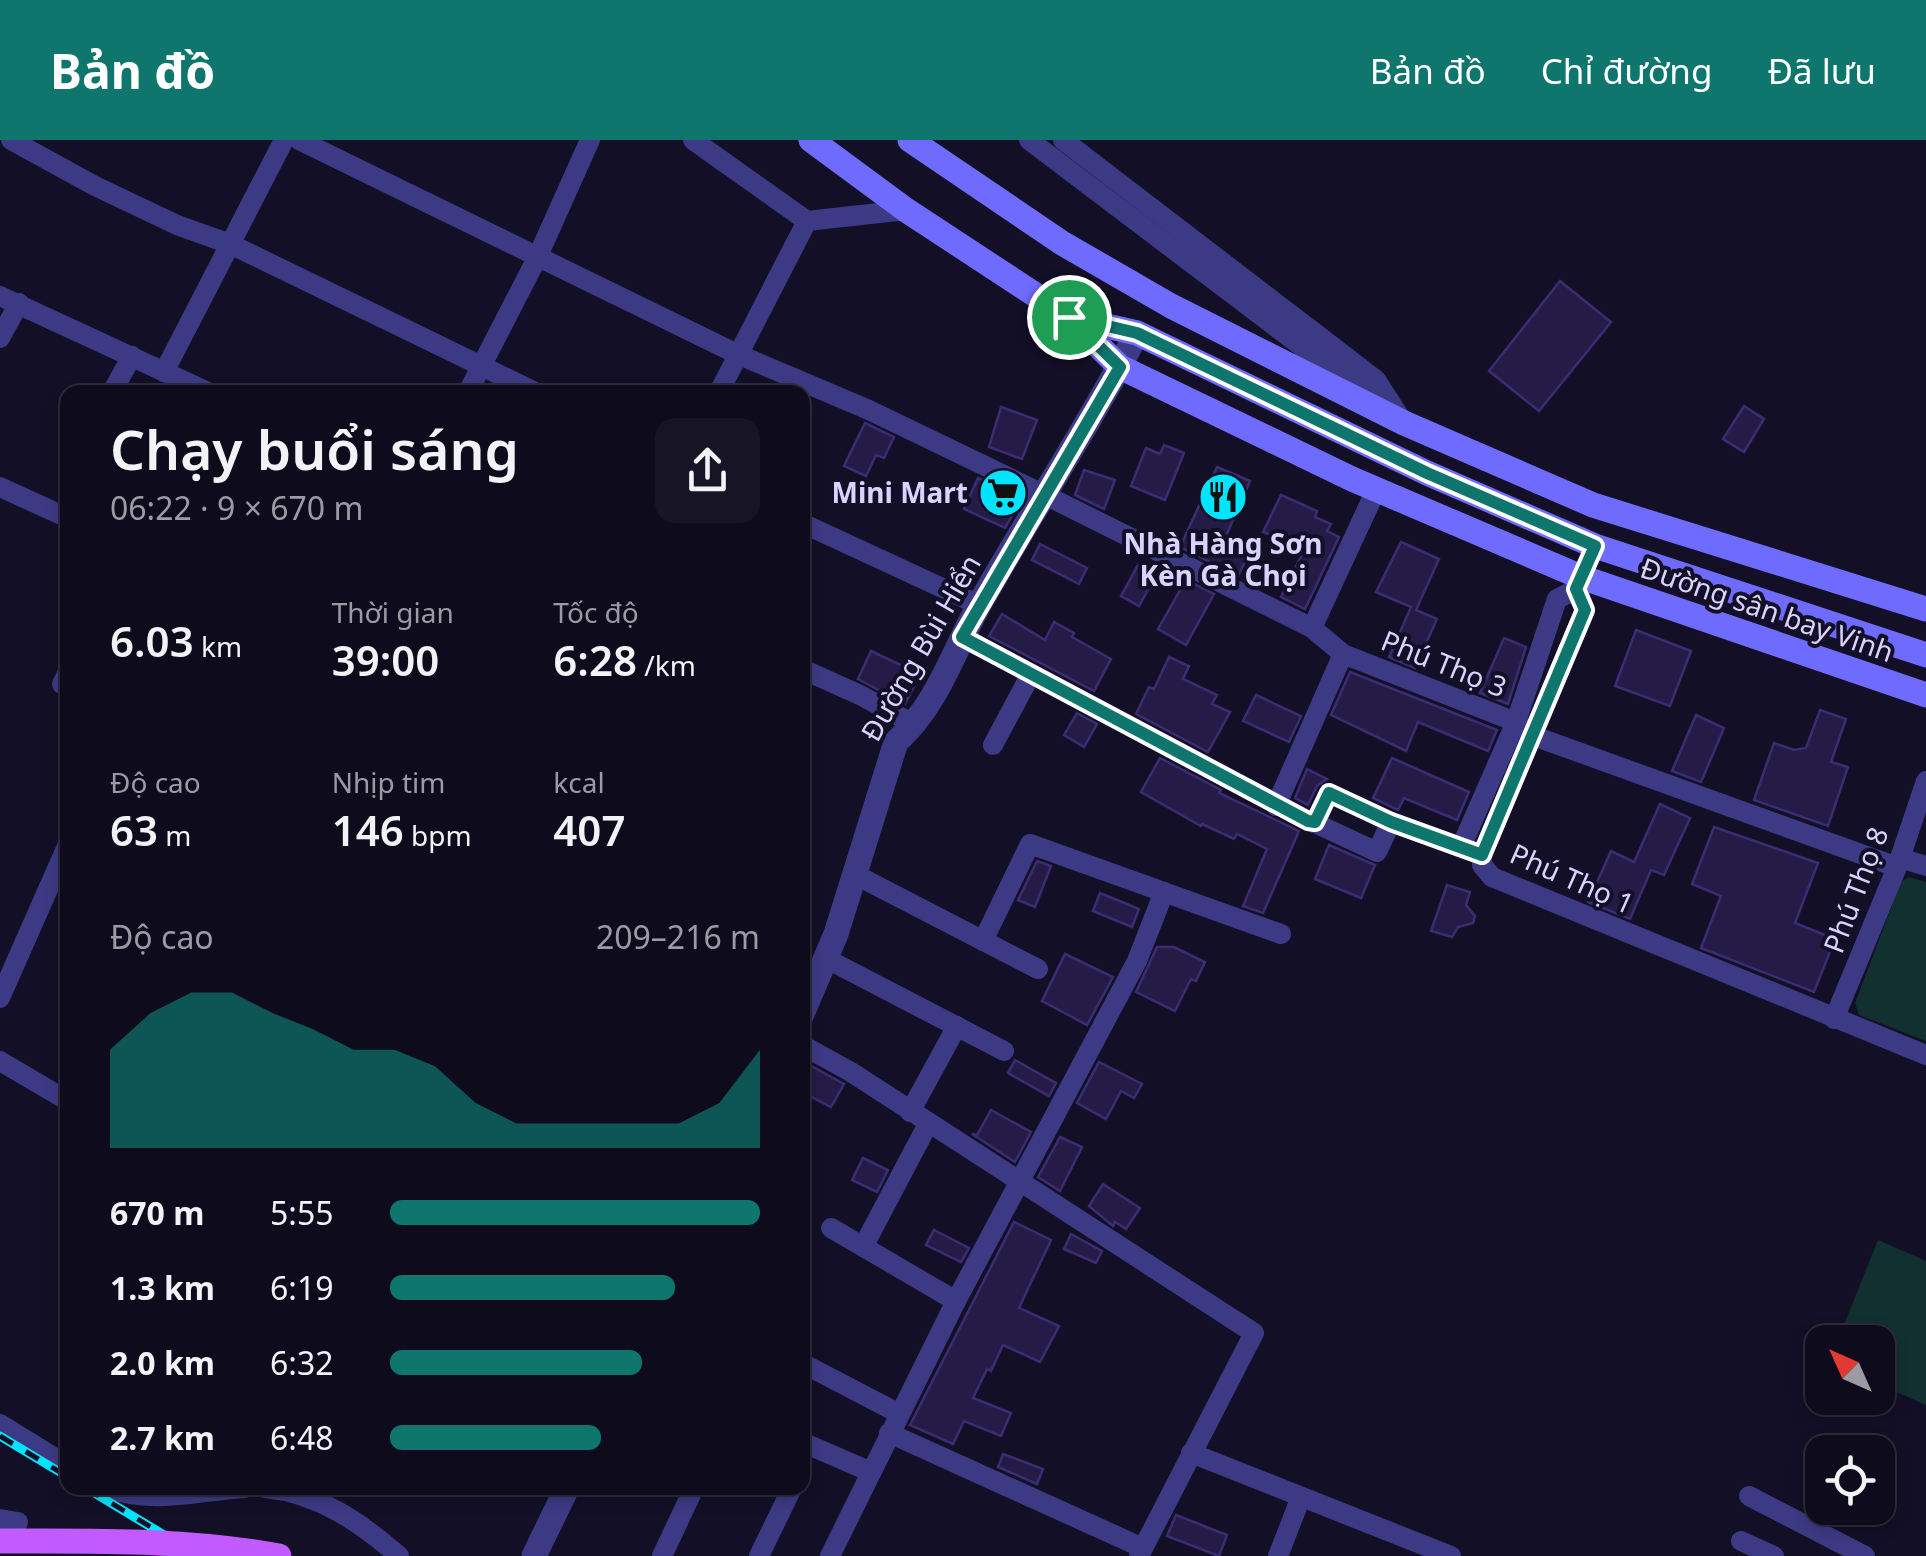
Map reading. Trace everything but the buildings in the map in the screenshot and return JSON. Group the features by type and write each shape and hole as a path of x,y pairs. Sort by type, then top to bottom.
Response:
{"main road":[{"name":"Đường sân bay Vinh","path":"811,140 906,210 1069,317 1120,367 1579,583 1926,695"},
{"name":"Đường sân bay Vinh","path":"910,140 1062,242 1171,306 1404,424 1594,505 1926,609"},
{"path":"1069,317 1137,333 1427,473 1595,546 1926,655"},
{"path":"1579,583 1595,546"},
{"path":"6,1527 279,1556"}],"street":[{"path":"11,140 160,217 230,244 520,385"},
{"path":"164,372 284,140"},
{"name":"Phú Thọ 3","path":"299,140 737,354 869,410 1045,495 1312,628 1343,654 1523,728 1898,863 1926,866"},
{"path":"472,385 537,258 590,140"},
{"path":"693,140 807,221 906,210"},
{"path":"1029,140 1404,424"},
{"path":"1066,140 1376,380 1404,424"},
{"path":"1066,140 1100,194"},
{"path":"722,385 807,221"},
{"path":"0,338 9,299 193,385"},
{"name":"Đường Bùi Hiển","path":"810,996 827,958 896,742 914,725 937,690 979,605 1137,333"},
{"path":"116,385 132,356"},
{"path":"0,487 60,514"},
{"path":"1312,628 1376,490"},
{"path":"810,528 979,605"},
{"path":"1472,850 1523,728 1557,599 1579,583"},
{"path":"962,637 1276,806 1377,852 1391,822"},
{"path":"1276,806 1343,654"},
{"path":"810,673 914,725"},
{"path":"992,745 1031,674"},
{"name":"Phú Thọ 8","path":"1834,1018 1898,863 1926,781"},
{"name":"Phú Thọ 1","path":"1315,822 1329,793 1391,822 1472,850 1492,877 1926,1054"},
{"path":"983,941 1030,844 1282,934"},
{"path":"0,998 60,862"},
{"path":"854,874 1038,969"},
{"path":"830,1556 1017,1182 1137,961 1164,892"},
{"path":"827,958 1004,1050"},
{"path":"863,1247 957,1026"},
{"path":"810,1049 851,1072 1254,1333 1141,1552 894,1423 810,1368"},
{"path":"0,1061 60,1096"},
{"path":"831,1228 956,1302"},
{"path":"0,1424 60,1461"},
{"path":"810,1445 871,1472"},
{"path":"1190,1453 1448,1555"},
{"path":"131,1495 177,1495"},
{"path":"300,1495 339,1511 400,1556"},
{"path":"534,1556 563,1495"},
{"path":"662,1556 691,1495"},
{"path":"759,1556 789,1495"},
{"path":"1749,1496 1865,1556"},
{"path":"1278,1556 1301,1497"},
{"path":"1741,1541 1774,1556"}],"green space":[{"path":"1909,877 1926,882 1926,1041 1859,1015 1855,1003 1901,882"},
{"path":"1878,1240 1926,1261 1926,1405 1895,1391 1895,1325 1844,1325"}],"railway":[{"path":"0,1436 60,1472"},
{"path":"98,1495 199,1556"}],"place":[{"name":"Mini Mart","path":"1003,493"},
{"name":"Nhà Hàng Sơn Kèn Gà Chọi","path":"1223,497"}],"route":[{"path":"1069,317 1137,333 1427,473 1595,546 1576,589 1585,610 1482,855 1391,822 1329,793 1315,822 1308,821 962,637 1120,367 1069,317"}]}
